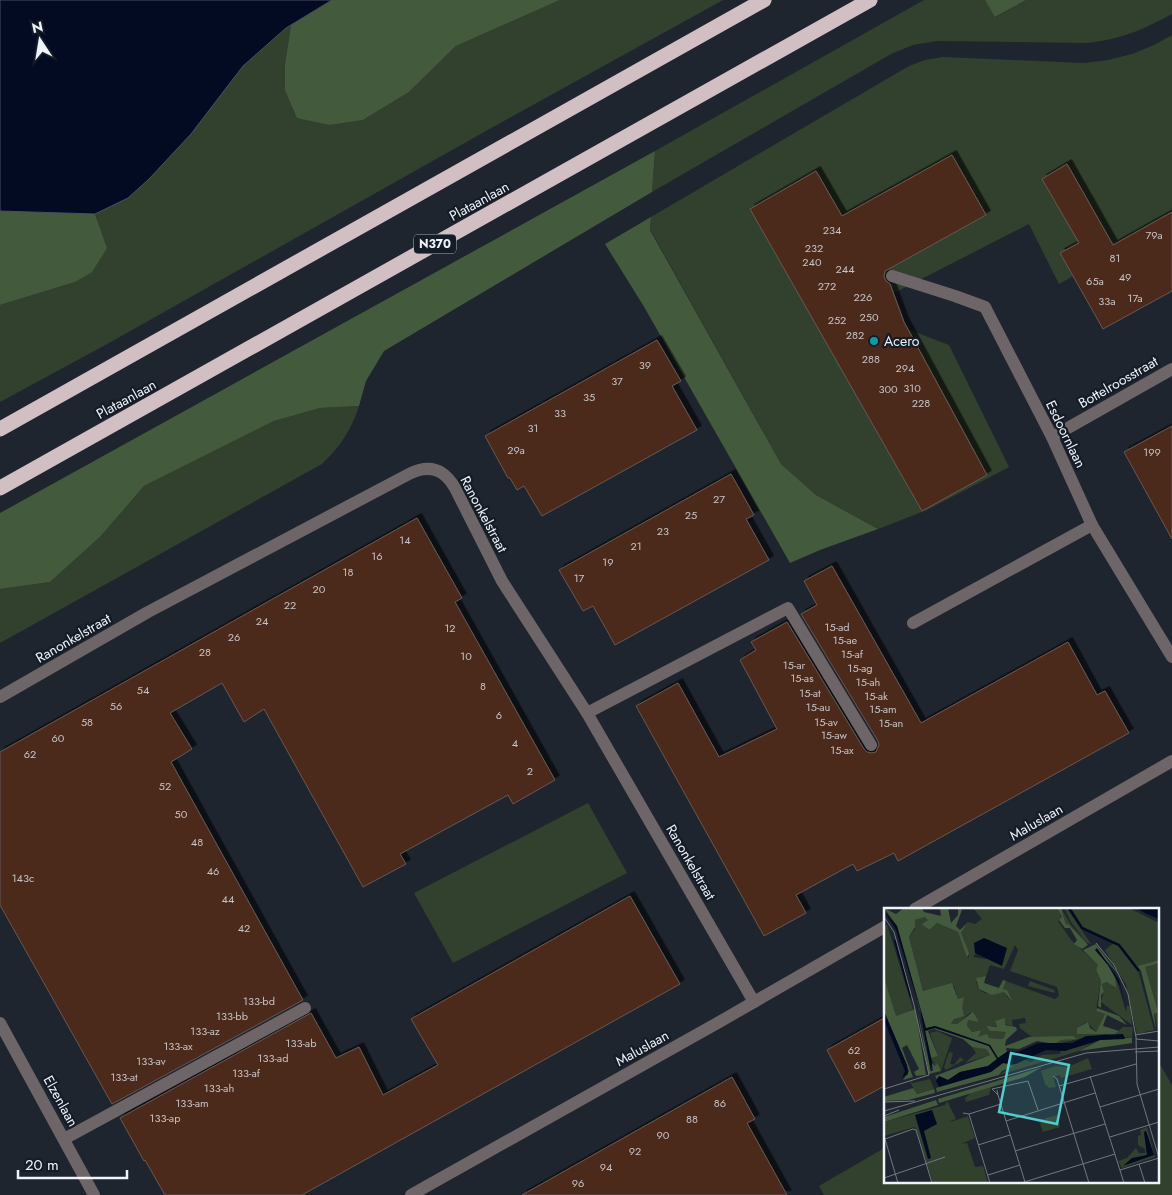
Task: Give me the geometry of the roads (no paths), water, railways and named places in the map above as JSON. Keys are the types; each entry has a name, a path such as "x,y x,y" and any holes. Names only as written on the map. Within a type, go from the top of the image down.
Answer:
{"highway":[{"path":"0,429 764,0"},
{"name":"Plataanlaan","path":"0,488 870,0"}],"street":[{"name":"Esdoornlaan","path":"892,276 985,307 1052,437 1092,524 1172,657"},
{"name":"Bottelroosstraat","path":"1052,437 1172,368"},
{"name":"Ranonkelstraat","path":"0,697 148,612 409,474 418,470 428,469 437,471 451,481 502,581 587,712 754,1002"},
{"path":"913,623 1092,524"},
{"path":"587,712 788,608 871,745"},
{"name":"Maluslaan","path":"917,908 1172,761"},
{"name":"Maluslaan","path":"411,1195 884,927"},
{"path":"64,1139 305,1008"},
{"name":"Elzenlaan","path":"0,1023 94,1195"}],"water":[{"path":"0,0 332,0 286,28 243,66 191,134 149,179 128,198 95,214 0,211"}],"place":[{"name":"Acero","path":"874,341"}]}
